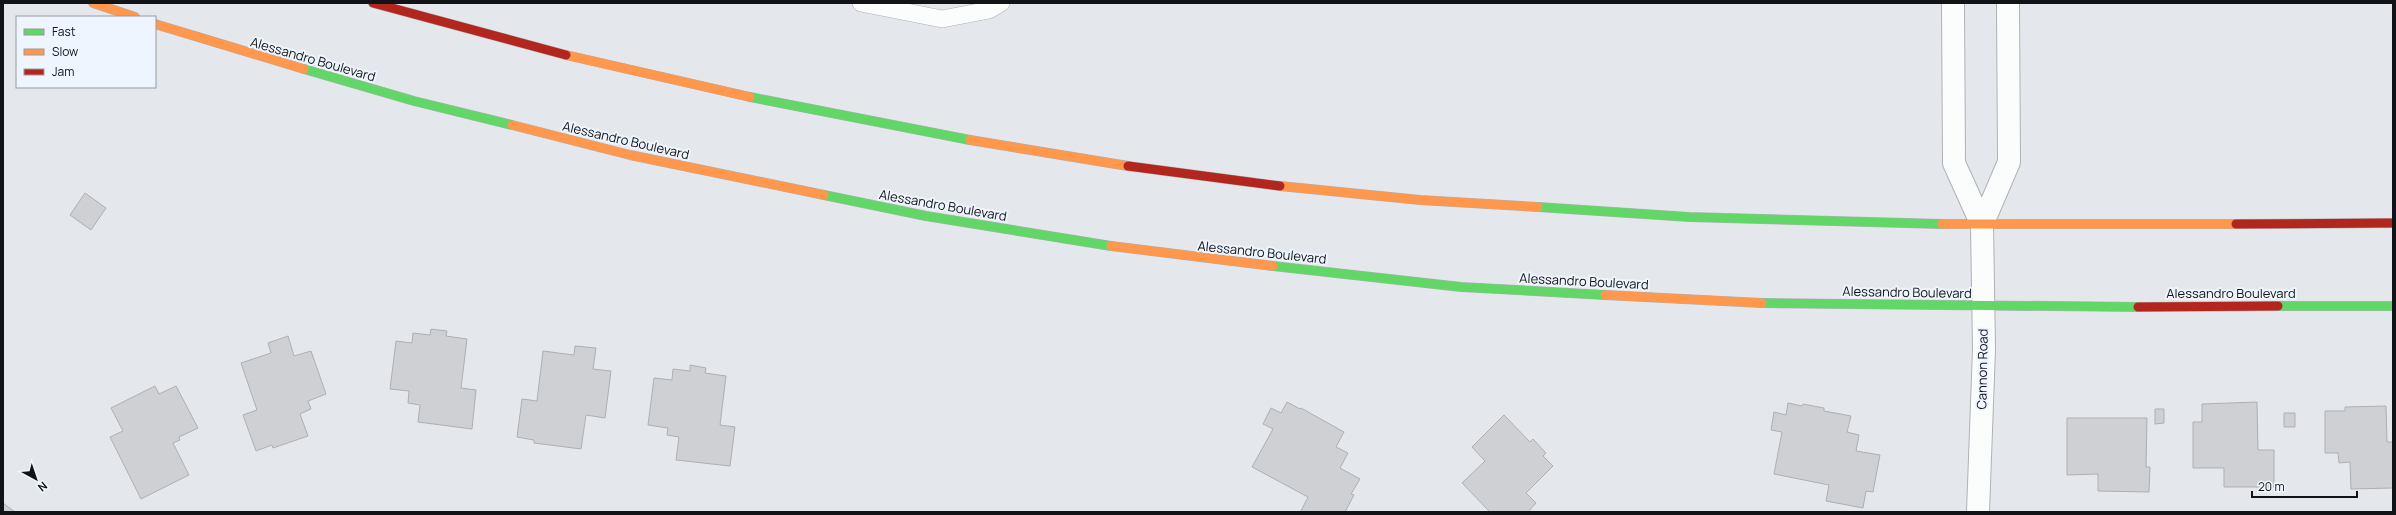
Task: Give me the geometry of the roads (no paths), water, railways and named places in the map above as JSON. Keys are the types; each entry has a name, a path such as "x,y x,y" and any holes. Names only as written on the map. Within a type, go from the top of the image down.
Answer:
{"main road":[{"path":"93,3 132,16"},
{"path":"373,3 586,60 752,98 954,138 1172,173 1420,200 1705,218 1982,225 2393,223"},
{"name":"Alessandro Boulevard","path":"156,24 216,44 414,101 630,155 926,216 1142,251 1468,288 1755,303 1983,306 2393,306"}],"street":[{"name":"Cannon Road","path":"1953,3 1954,163 1982,225 1983,306 1978,512"},
{"name":"Cannon Road","path":"1982,225 2009,162 2008,3"}],"lane":[{"path":"861,3 942,19 989,10 1001,3"}]}
